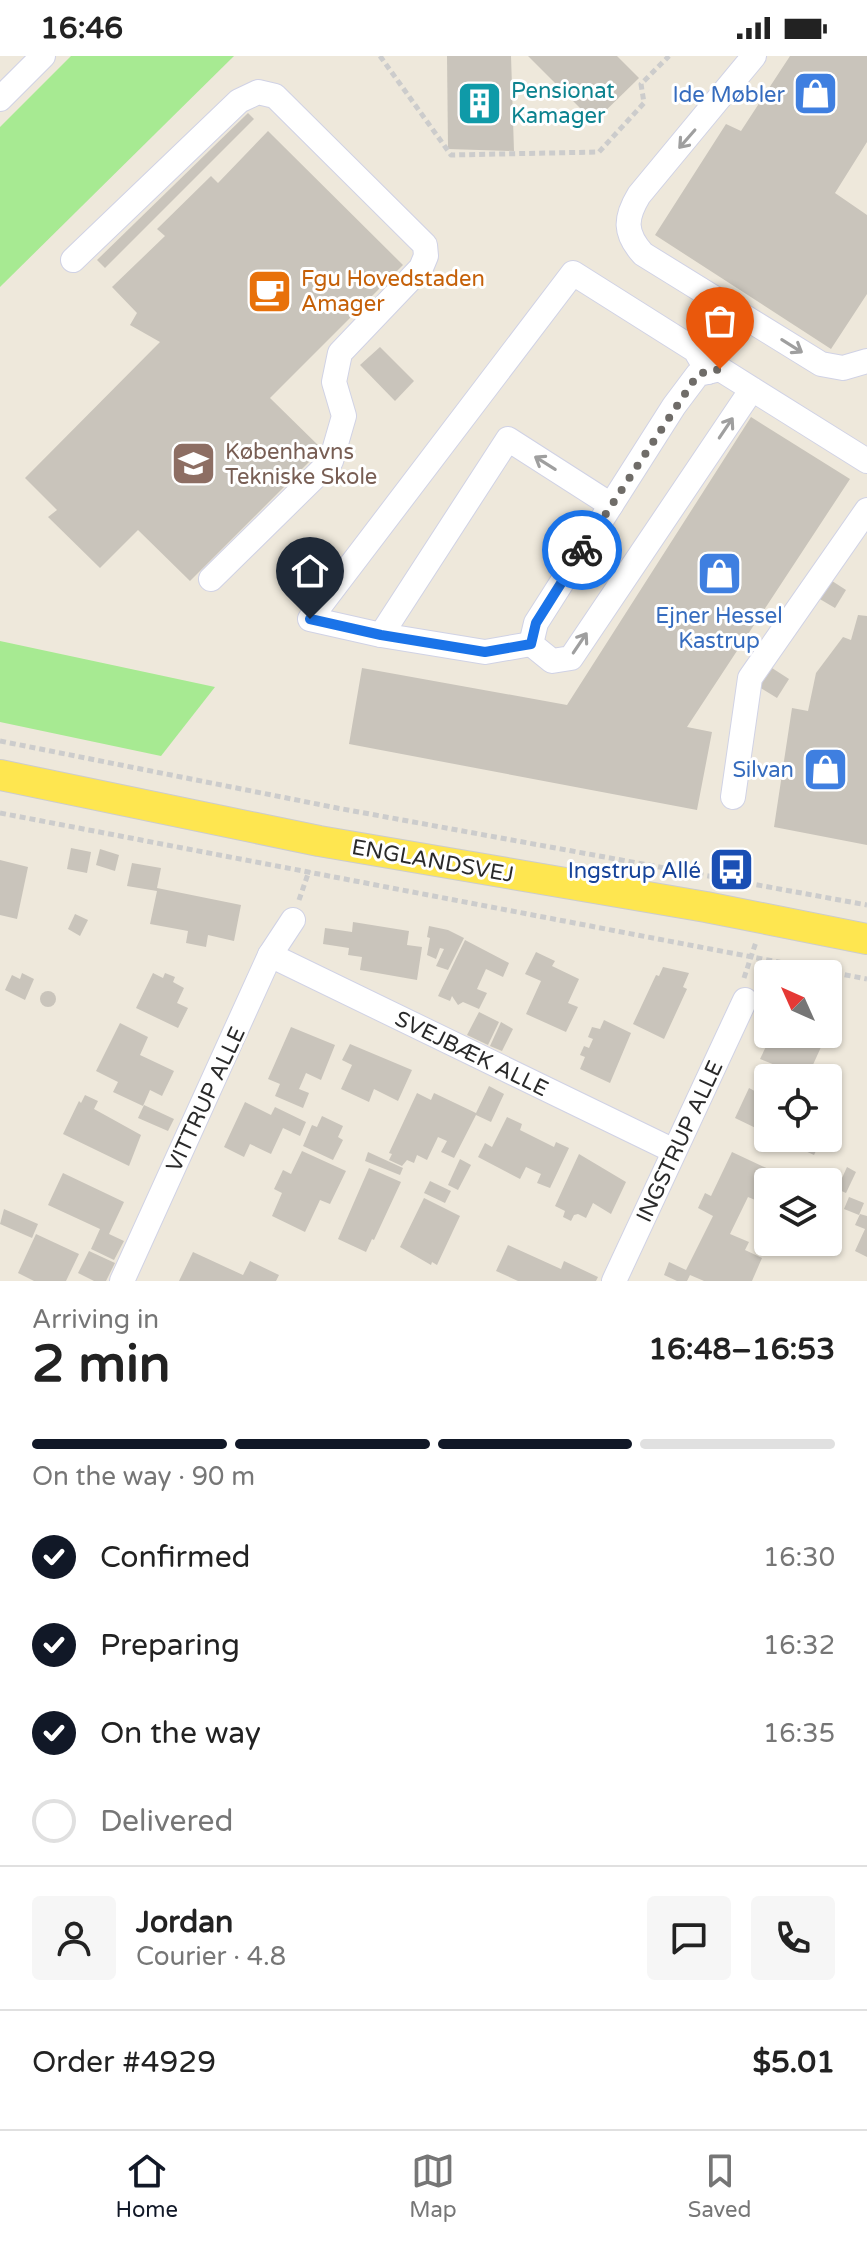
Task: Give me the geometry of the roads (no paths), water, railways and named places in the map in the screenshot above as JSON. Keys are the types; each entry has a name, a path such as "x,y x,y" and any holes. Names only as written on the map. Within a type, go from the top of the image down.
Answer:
{"main road":[{"name":"ENGLANDSVEJ","path":"0,775 319,841 690,904 867,939"}],"street":[{"path":"754,56 639,195 627,221 630,237 643,254 821,364 843,368 867,361"},
{"path":"0,99 40,57"},
{"path":"73,260 239,101 258,92 275,96 425,245 426,256 421,268 340,353 334,382 344,416 331,461 211,579"},
{"path":"708,372 695,350 573,273 310,619 381,635 485,652 531,644 552,661 571,658 752,389"},
{"path":"531,644 536,623 698,374 720,369 867,461"},
{"path":"381,635 508,439 611,505"},
{"path":"733,797 750,678 867,510"},
{"name":"VITTRUP ALLE","path":"122,1281 270,955 293,920"},
{"name":"SVEJBÆK ALLE","path":"270,955 674,1151"},
{"name":"INGSTRUP ALLE","path":"614,1281 745,1000"}],"place":[{"name":"Ide Møbler","path":"816,94"},
{"name":"Pensionat Kamager","path":"480,103"},
{"name":"Fgu Hovedstaden Amager","path":"270,291"},
{"name":"Københavns Tekniske Skole","path":"194,464"},
{"name":"Ejner Hessel Kastrup","path":"719,574"},
{"name":"Silvan","path":"825,769"},
{"name":"Ingstrup Allé","path":"732,870"}]}
